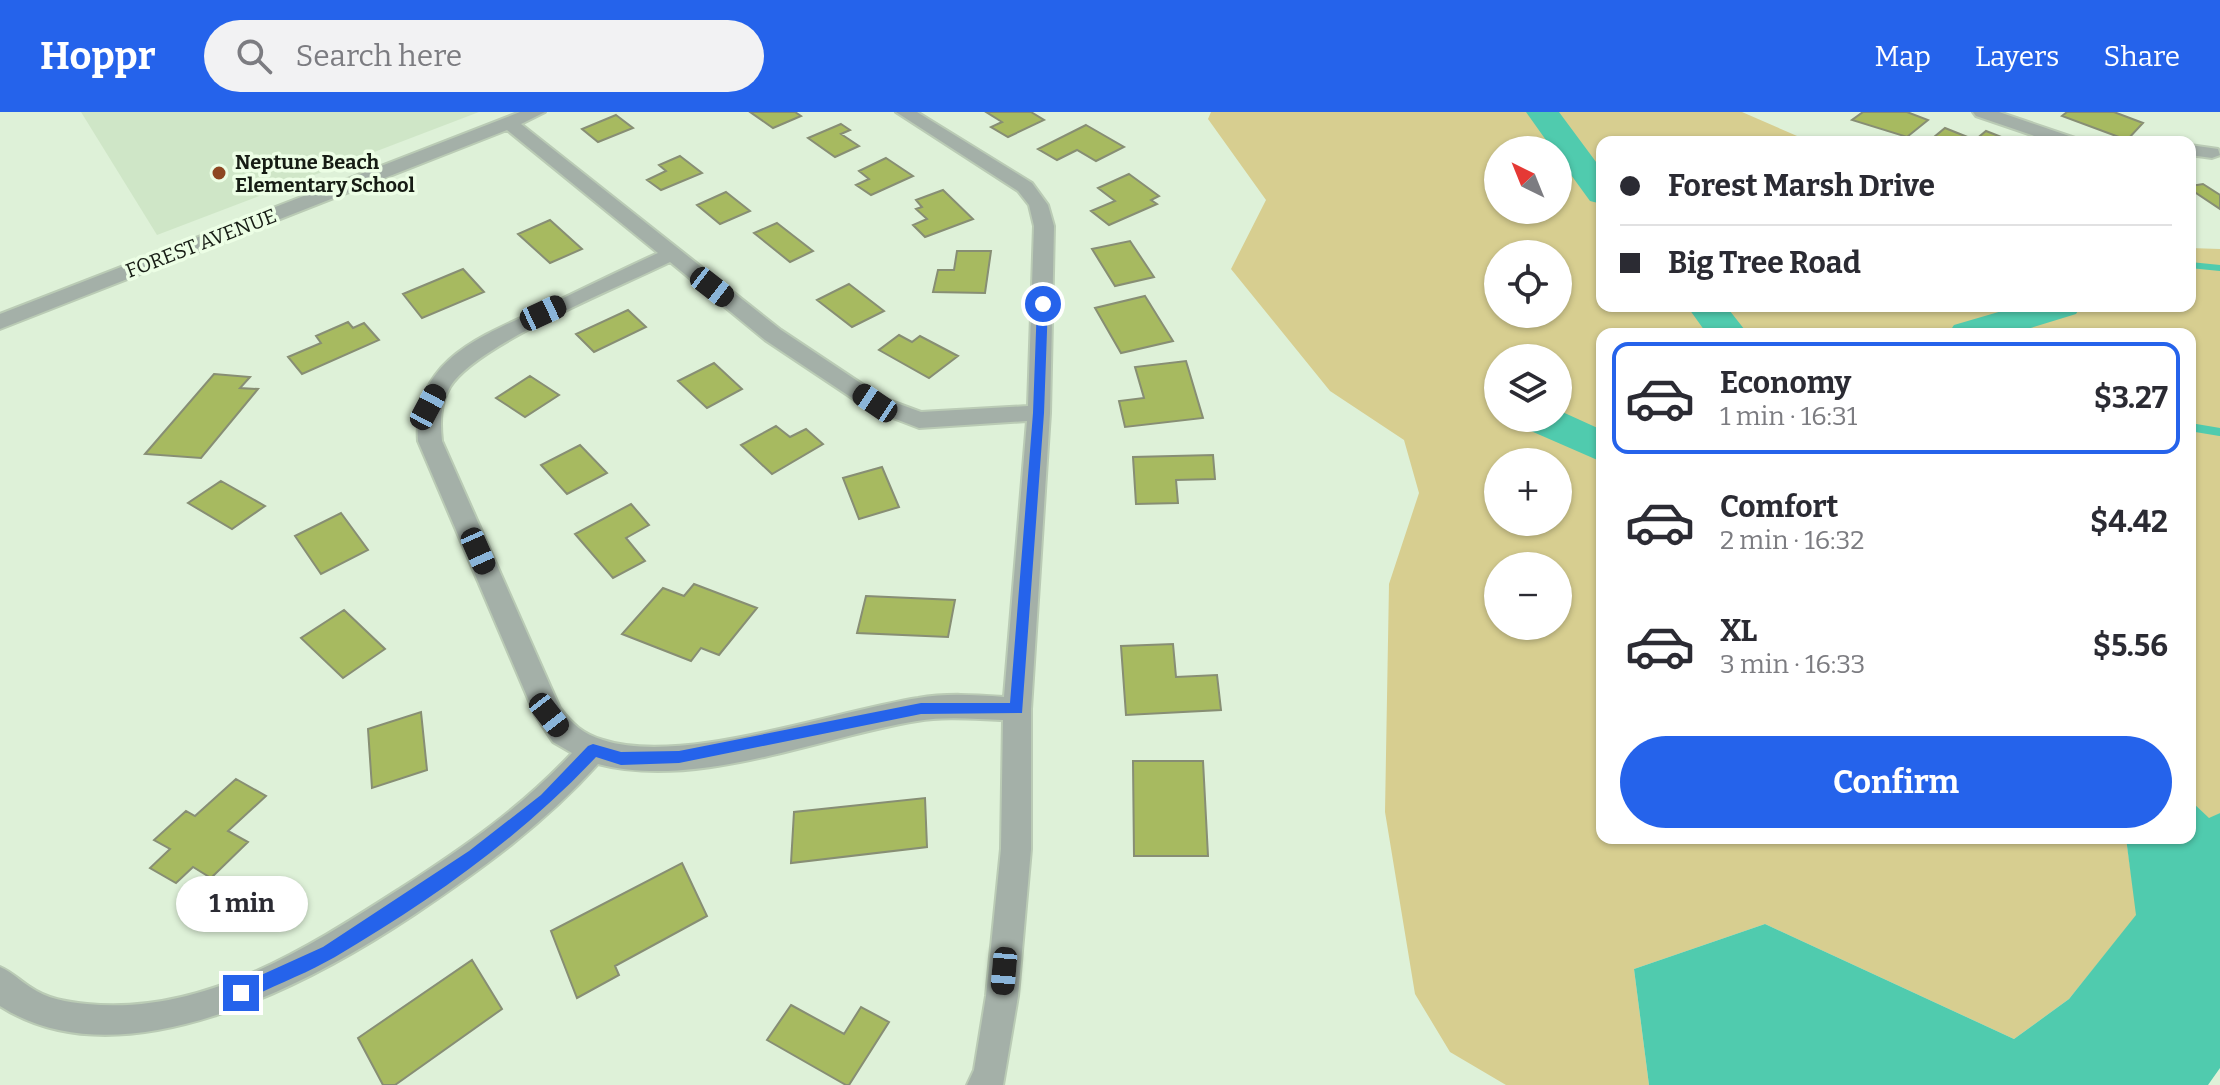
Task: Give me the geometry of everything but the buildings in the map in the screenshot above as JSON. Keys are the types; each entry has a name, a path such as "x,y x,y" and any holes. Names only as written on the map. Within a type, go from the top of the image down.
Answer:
{"street":[{"name":"FOREST AVENUE","path":"0,322 536,112"},
{"path":"1982,112 2052,136"},
{"path":"913,113 1025,187 1038,205 1044,226 1039,413 1017,709 1014,863 1002,996 990,1076 984,1085"},
{"path":"509,123 773,335 894,413 919,420 1039,413"},
{"path":"2196,151 2212,153"},
{"path":"671,254 480,346 459,361 441,382 428,407 430,441 549,715 567,738 621,758 679,757 921,708 1017,709"},
{"path":"0,983 33,1008 77,1021 126,1022 192,1011 266,984 328,952 475,856 546,799 593,750"}],"shaded area":[{"name":"Neptune Beach Elementary School","path":"81,112 479,112 157,235"},
{"path":"1211,112 1742,112 1797,136 1596,136 1596,312 2196,312 2196,248 2220,249 2220,813 2209,819 2196,806 2196,328 1727,328 1715,317 1715,328 1596,328 1596,844 2127,844 2137,915 2069,999 2014,1039 1765,924 1634,969 1649,1085 1506,1085 1450,1052 1415,994 1385,812 1389,584 1419,493 1404,440 1330,391 1231,269 1266,200 1208,119"}],"water":[{"path":"2196,806 2209,818 2220,813 2220,1068 2208,1085 1649,1085 1634,969 1765,924 2014,1039 2069,999 2136,915 2127,844 2196,844"}],"waterway":[{"path":"1542,112 1596,186"},
{"path":"2196,266 2220,268"},
{"path":"1711,312 1723,328"},
{"path":"1988,328 2042,312"},
{"path":"2196,428 2220,432"},
{"path":"1569,432 1596,444"}],"place":[{"name":"Neptune Beach Elementary School","path":"219,173"}],"route":[{"path":"241,993 266,984 328,952 475,856 546,799 593,750 621,758 679,757 921,708 1017,709 1039,413 1043,304"}]}
